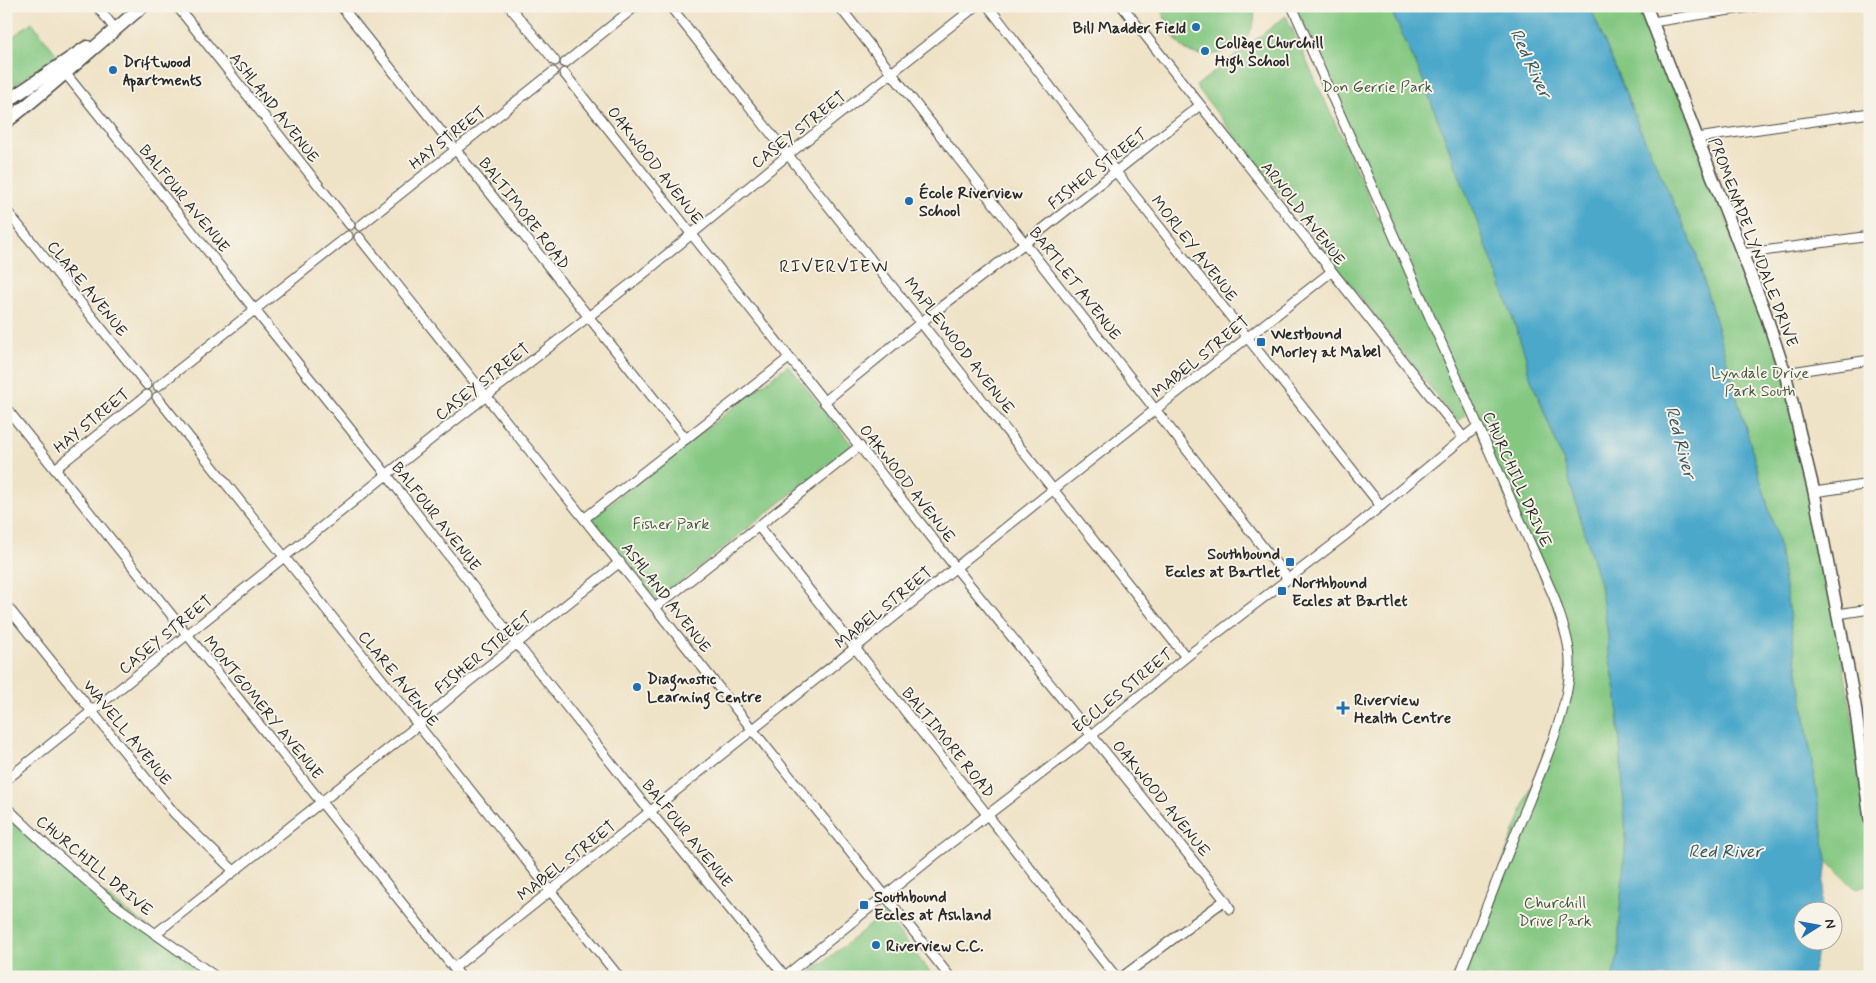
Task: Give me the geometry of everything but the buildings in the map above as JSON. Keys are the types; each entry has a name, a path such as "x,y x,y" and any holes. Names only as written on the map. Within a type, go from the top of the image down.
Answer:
{"main road":[{"path":"8,116 66,74 143,6"},
{"path":"6,102 60,63 114,30"}],"street":[{"path":"97,6 114,30"},
{"name":"ASHLAND AVENUE","path":"177,6 350,225"},
{"name":"BALTIMORE ROAD","path":"341,6 686,439"},
{"path":"509,6 554,62"},
{"path":"565,62 636,6"},
{"name":"MAPLEWOOD AVENUE","path":"670,6 922,322 1186,658"},
{"name":"BARTLET AVENUE","path":"839,6 1288,579"},
{"name":"CASEY STREET","path":"6,780 976,6"},
{"name":"MORLEY AVENUE","path":"988,6 1116,172 1381,506"},
{"name":"ARNOLD AVENUE","path":"1122,6 1331,272 1464,436"},
{"name":"CHURCHILL DRIVE","path":"1292,6 1554,597 1566,634 1570,666 1566,696 1559,719 1538,778 1459,977"},
{"name":"PROMENADE LYNDALE DRIVE","path":"1646,6 1765,312 1785,373 1814,492 1838,614 1855,705 1870,819"},
{"path":"1652,22 1756,6"},
{"path":"554,62 558,60 565,62"},
{"path":"554,62 552,66 553,72 560,75 564,73 567,66 565,62"},
{"name":"HAY STREET","path":"360,226 553,72"},
{"name":"OAKWOOD AVENUE","path":"564,73 956,568 1225,900 1230,909"},
{"name":"BALFOUR AVENUE","path":"66,74 388,476 517,644 650,812 785,976"},
{"name":"FISHER STREET","path":"824,402 922,322 1199,106"},
{"path":"1698,138 1870,113"},
{"name":"CLARE AVENUE","path":"6,210 147,385"},
{"path":"350,225 360,226 362,230 359,237 348,236 347,230 350,225"},
{"path":"158,386 348,236"},
{"path":"1742,254 1870,236"},
{"name":"ASHLAND AVENUE","path":"359,237 950,977"},
{"name":"MABEL STREET","path":"454,968 1054,489 1331,272"},
{"path":"585,518 789,358"},
{"path":"1785,373 1870,360"},
{"path":"155,384 158,386 160,392 157,397 147,396 145,390 147,385 155,384"},
{"name":"HAY STREET","path":"55,469 147,396"},
{"name":"CLARE AVENUE","path":"157,397 618,977"},
{"name":"MONTGOMERY AVENUE","path":"6,408 461,977"},
{"name":"ECCLES STREET","path":"785,976 988,814 1092,735 1186,658 1381,506 1478,426"},
{"path":"656,607 860,446"},
{"path":"1814,492 1870,484"},
{"name":"BALTIMORE ROAD","path":"758,527 1116,977"},
{"name":"FISHER STREET","path":"155,934 620,562"},
{"name":"WAVELL AVENUE","path":"6,605 174,813 234,871"},
{"path":"1838,614 1870,610"},
{"name":"CHURCHILL DRIVE","path":"6,807 115,905 216,977"},
{"path":"1122,977 1225,900"}],"green space":[{"path":"1160,6 1254,6 1254,19 1250,32 1231,49 1213,55 1196,54 1182,47 1174,37"},
{"name":"Churchill Drive Park","path":"1292,6 1389,6 1421,75 1503,290 1526,357 1528,371 1564,463 1600,584 1608,636 1608,651 1617,696 1626,838 1619,922 1619,954 1612,977 1459,977 1566,695 1566,635"},
{"name":"Lyndale Drive Park South","path":"1590,6 1646,6 1785,373 1814,492 1870,822 1870,885 1856,889 1827,861 1778,541 1695,250 1640,129"},
{"path":"1286,16 1462,400 1465,415 1457,422 1196,86"},
{"path":"32,22 57,55 11,88 6,86 6,42"},
{"name":"Fisher Park","path":"788,365 852,445 657,601 590,519"},
{"path":"6,807 81,877 216,977 6,977"},
{"name":"Riverview C.C.","path":"884,914 934,977 805,977"}],"water":[{"name":"Red River","path":"1389,6 1590,6 1640,129 1695,250 1778,541 1827,861 1822,900 1794,900 1794,950 1817,950 1813,977 1612,977 1619,954 1619,922 1626,839 1617,696 1608,651 1608,636 1600,584 1564,463 1528,371 1526,357 1503,290 1421,75"}],"place":[{"name":"Bill Madder Field","path":"1196,27"},
{"name":"Collège Churchill High School","path":"1205,51"},
{"name":"Driftwood Apartments","path":"113,70"},
{"name":"École Riverview School","path":"909,201"},
{"name":"Westbound Morley at Mabel","path":"1261,342"},
{"name":"Southbound Eccles at Bartlet","path":"1290,562"},
{"name":"Northbound Eccles at Bartlet","path":"1282,591"},
{"name":"Diagnostic Learning Centre","path":"637,687"},
{"name":"Riverview Health Centre","path":"1343,708"},
{"name":"Southbound Eccles at Ashland","path":"864,905"},
{"name":"Riverview C.C.","path":"876,945"}],"district":[{"name":"RIVERVIEW","path":"834,266"}],"park label":[{"name":"Don Gerrie Park","path":"1377,86"}]}
